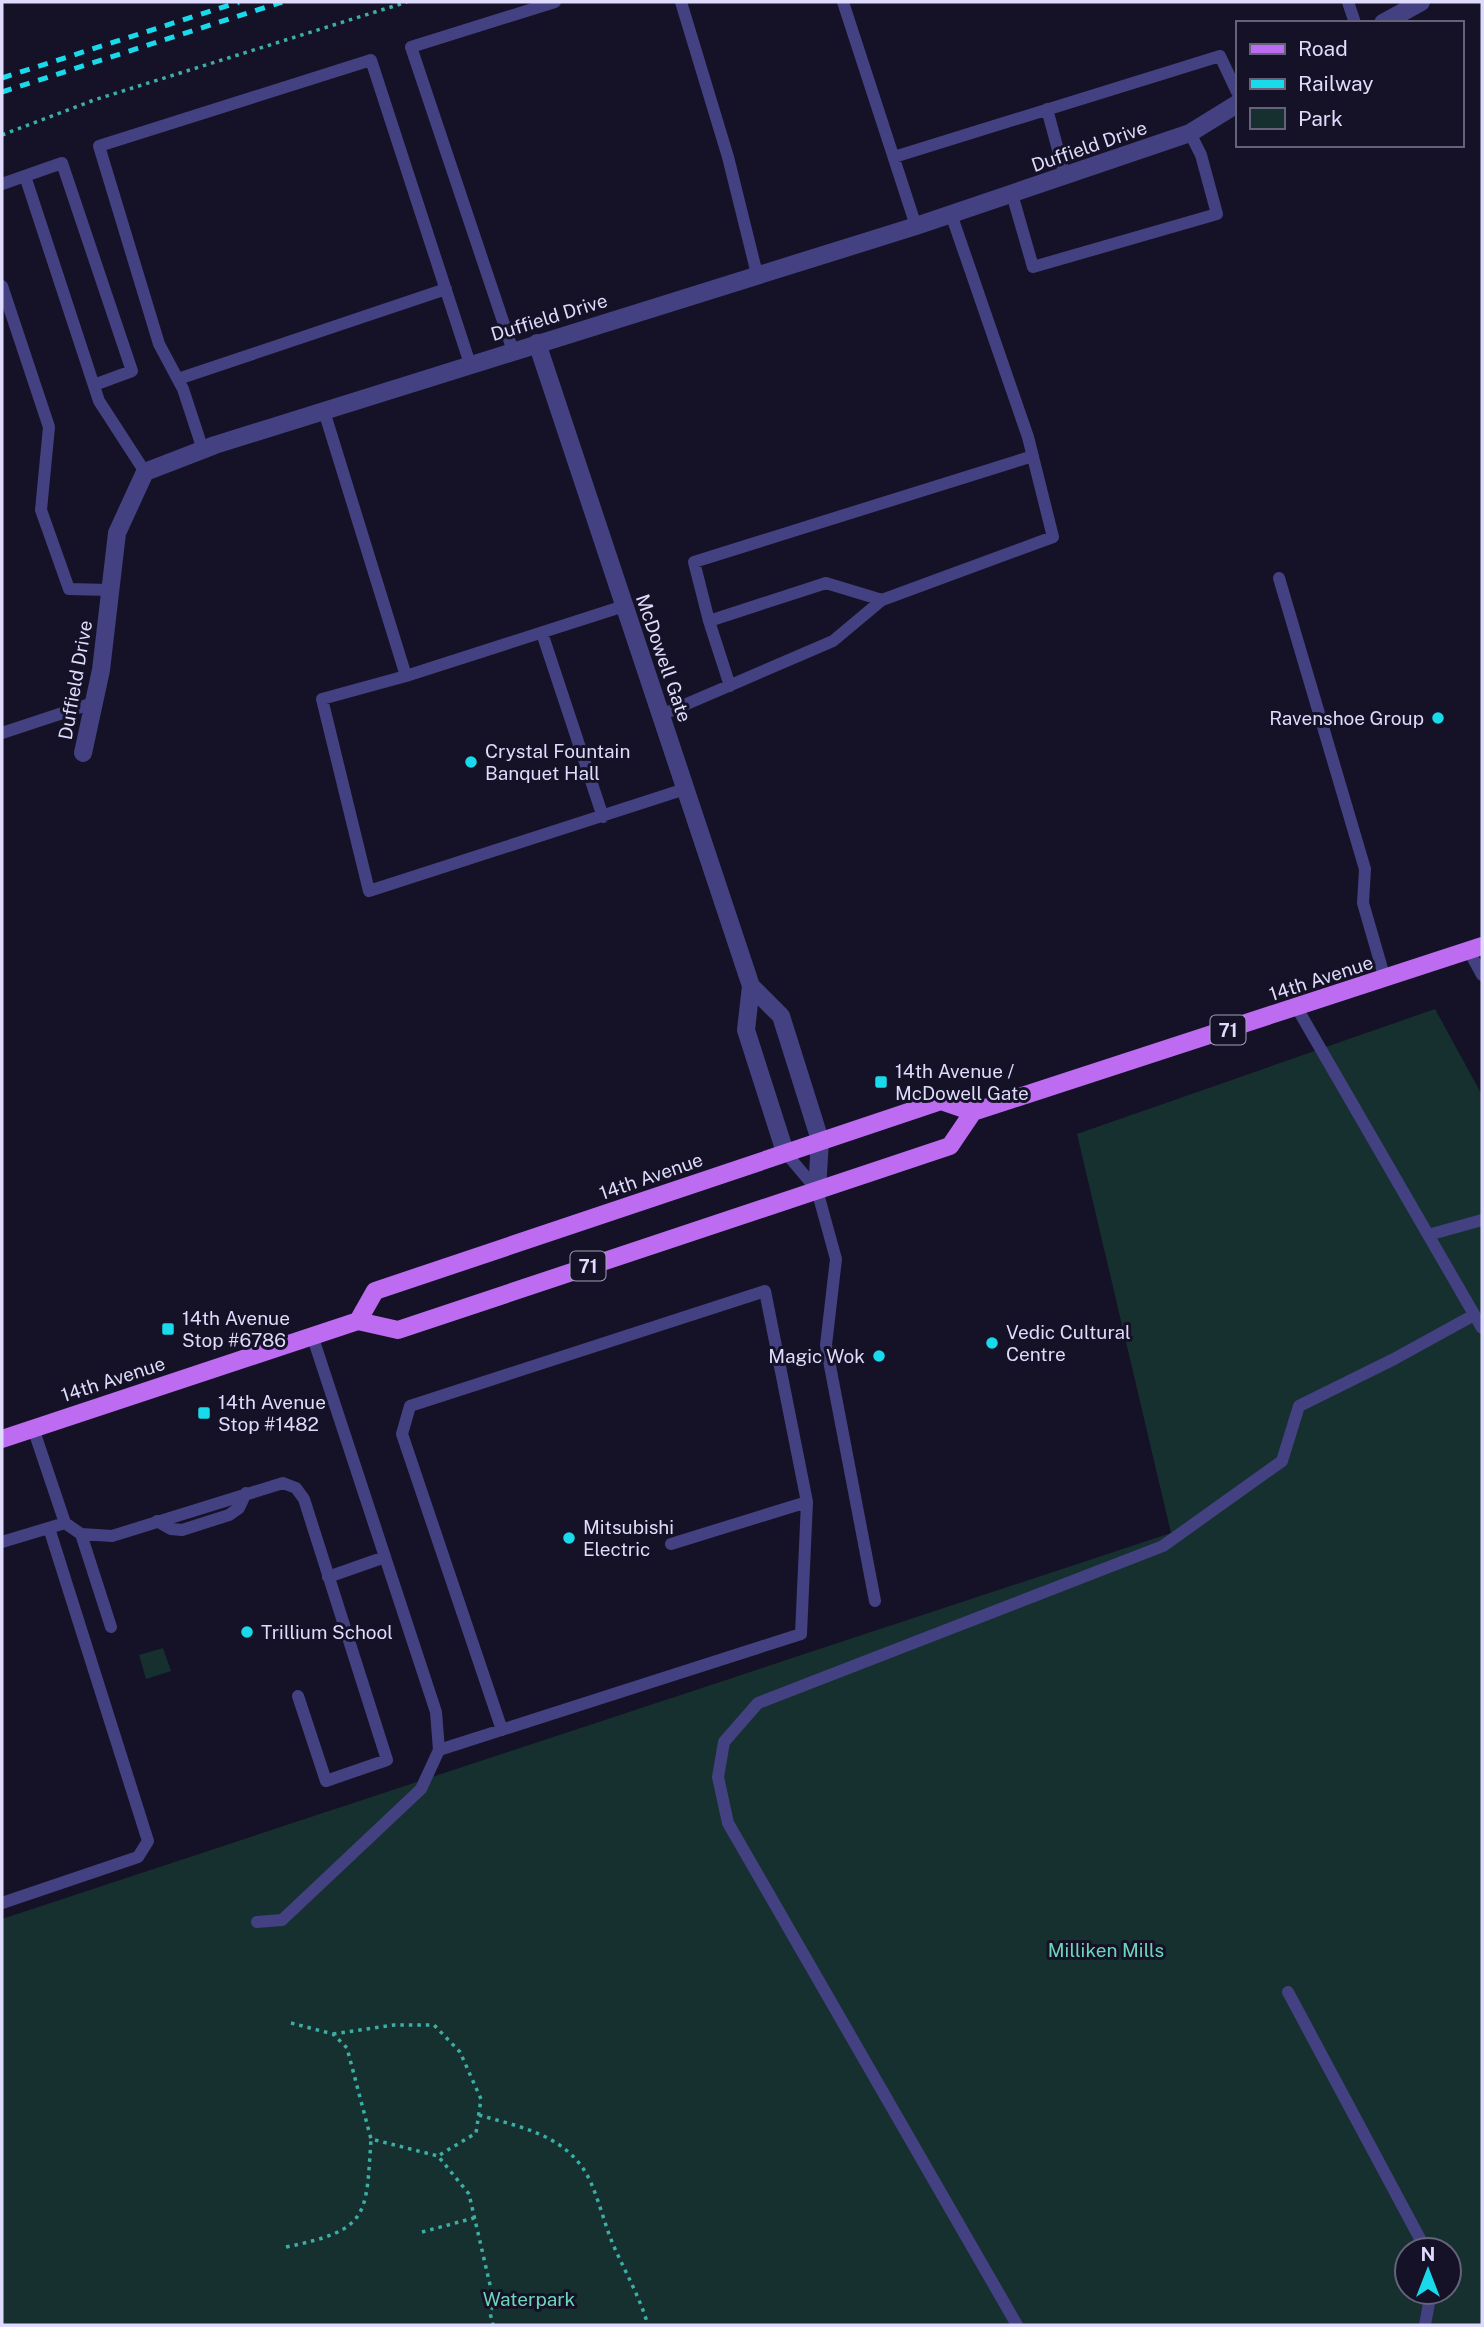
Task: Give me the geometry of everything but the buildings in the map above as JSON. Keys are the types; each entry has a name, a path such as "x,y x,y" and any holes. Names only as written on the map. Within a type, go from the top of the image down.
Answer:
{"main road":[{"name":"14th Avenue","path":"358,1321 375,1291 820,1140 941,1101 973,1112 1476,949"},
{"name":"14th Avenue","path":"2,1439 358,1321 398,1330 950,1146 973,1112"}],"street":[{"path":"1387,21 1421,2"},
{"name":"Duffield Drive","path":"83,753 96,702 117,533 145,472 203,450 470,364 916,226 1066,176 1190,133 1236,105"},
{"name":"McDowell Gate","path":"537,343 751,986 746,1030 785,1152"},
{"name":"McDowell Gate","path":"751,986 780,1016 820,1140 817,1190"}],"lane":[{"path":"513,351 411,47 555,2"},
{"path":"681,2 728,157 757,275"},
{"path":"843,2 916,226"},
{"path":"1348,2 1354,21"},
{"path":"894,157 1220,56 1236,90"},
{"path":"203,450 178,379 159,344 99,146 371,60 470,364"},
{"path":"1047,109 1066,176"},
{"path":"1012,194 1033,267 1217,214 1201,155 1190,133"},
{"path":"2,184 62,163 132,371 94,385"},
{"path":"25,176 94,385 109,420 145,472"},
{"path":"661,715 833,641 882,600 1053,537 1033,456 951,214"},
{"path":"2,286 49,426 41,510 69,589 110,590"},
{"path":"178,379 446,289"},
{"path":"324,411 406,676"},
{"path":"730,686 694,562 1033,456"},
{"path":"1279,578 1365,869 1363,903 1385,979"},
{"path":"709,621 826,583 882,600"},
{"path":"624,606 406,676 322,699 369,891 685,789"},
{"path":"542,633 603,817"},
{"path":"2,733 96,702"},
{"path":"1476,949 1482,975"},
{"path":"1297,1009 1482,1328"},
{"path":"785,1152 817,1190 836,1259 826,1345 875,1601"},
{"path":"1428,1236 1482,1220"},
{"path":"439,1750 502,1730 801,1634 807,1502 765,1291 410,1406 402,1434 502,1730"},
{"path":"1017,2325 728,1824 718,1777 724,1742 758,1703 1163,1546 1282,1461 1300,1406 1474,1315"},
{"path":"257,1922 282,1920 421,1789 439,1750 436,1712 312,1335"},
{"path":"33,1428 65,1522 81,1534 111,1536 283,1483 296,1488 304,1499 387,1759 326,1781 298,1696"},
{"path":"671,1544 807,1502"},
{"path":"2,1542 65,1522"},
{"path":"2,1903 138,1857 148,1840 49,1528"},
{"path":"81,1534 111,1627"},
{"path":"328,1577 385,1557"},
{"path":"1288,1992 1419,2236"},
{"path":"1425,2325 1431,2306"}],"path":[{"path":"2,135 94,100 407,2"},
{"path":"291,2023 333,2034 394,2025 434,2025 460,2052 481,2099 476,2133 438,2156"},
{"path":"286,2247 322,2239 358,2220 367,2198 371,2139 347,2048 333,2034"},
{"path":"479,2116 541,2133 564,2148 583,2168 614,2246 639,2295 648,2325"},
{"path":"371,2139 438,2156 469,2194 494,2302 490,2313 493,2325"},
{"path":"422,2232 474,2218"}],"green space":[{"name":"Milliken Mills","path":"1435,1009 1482,1095 1482,2325 2,2325 2,1919 1171,1533 1077,1134"},
{"path":"163,1648 171,1671 146,1679 139,1655"}],"railway":[{"path":"2,78 239,2"},
{"path":"2,92 282,2"}],"place":[{"name":"Ravenshoe Group","path":"1438,718"},
{"name":"Crystal Fountain Banquet Hall","path":"471,762"},
{"name":"14th Avenue / McDowell Gate","path":"881,1082"},
{"name":"14th Avenue Stop #6786","path":"168,1329"},
{"name":"Vedic Cultural Centre","path":"992,1343"},
{"name":"Magic Wok","path":"879,1356"},
{"name":"14th Avenue Stop #1482","path":"204,1413"},
{"name":"Mitsubishi Electric","path":"569,1538"},
{"name":"Trillium School","path":"247,1632"}],"park label":[{"name":"Waterpark","path":"529,2299"}]}
